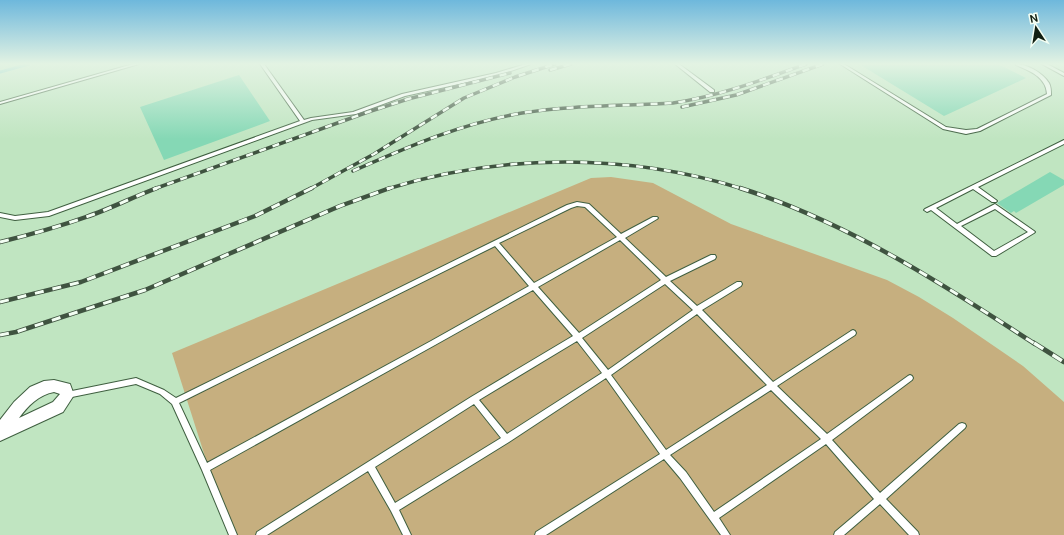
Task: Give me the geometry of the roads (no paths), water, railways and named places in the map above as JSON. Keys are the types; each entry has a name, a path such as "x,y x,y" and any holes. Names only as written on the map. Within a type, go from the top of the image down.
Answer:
{"street":[{"path":"57,385 65,388 67,395 58,406 0,433 31,394 48,386 57,385"}],"lane":[{"path":"0,103 49,89"},
{"path":"280,89 303,122"},
{"path":"0,215 15,218 49,214 310,119 354,113 404,95 431,89"},
{"path":"882,89 945,128 966,132 978,130 1049,95 1050,89"},
{"path":"957,226 995,206 1032,232 994,254 957,226 929,209 1064,142"},
{"path":"974,187 994,201"},
{"path":"175,402 569,206 577,204 587,205 697,310 827,439 880,500 915,535"},
{"path":"206,468 655,218"},
{"path":"495,242 578,337 726,535"},
{"path":"260,535 474,399 578,337 666,280 713,257"},
{"path":"394,508 506,439 607,374 697,310 739,284"},
{"path":"539,535 853,333"},
{"path":"713,517 827,439 910,378"},
{"path":"67,395 136,381 162,392 175,402 206,468 233,535"},
{"path":"474,399 506,439"},
{"path":"838,535 880,500 962,426"},
{"path":"370,466 394,508 407,535"}],"railway":[{"path":"154,189 368,112 408,99 447,89"},
{"path":"310,189 374,154 464,98 486,89"},
{"path":"353,171 394,153 457,129 500,117 560,108 673,103 734,89"},
{"path":"682,107 736,95 753,89"},
{"path":"388,189 430,177 475,169 520,164 565,162 610,164 655,169 700,177 742,189"},
{"path":"0,242 75,221 157,188"},
{"path":"0,302 81,282 255,216 310,189"},
{"path":"0,335 16,332 145,290 340,206 388,189"},
{"path":"742,189 780,202 856,236 929,277 1035,344"},
{"path":"1034,343 1064,362"}]}
